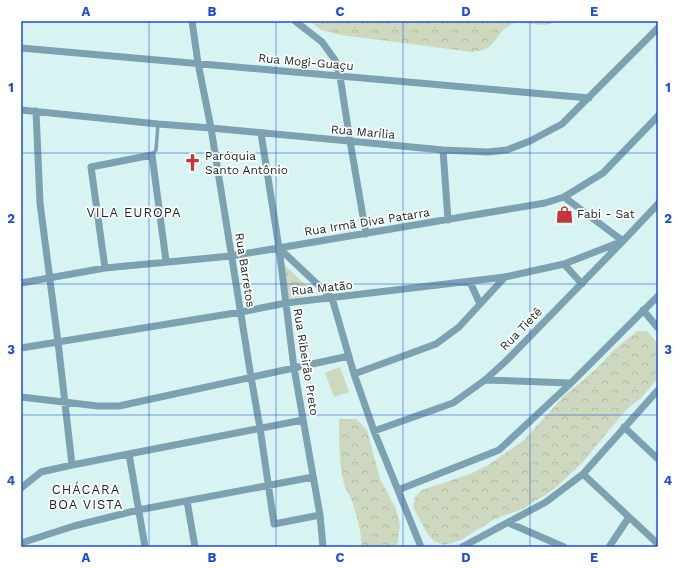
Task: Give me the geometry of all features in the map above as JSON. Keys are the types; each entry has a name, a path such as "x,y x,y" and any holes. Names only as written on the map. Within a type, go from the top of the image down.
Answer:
{"street":[{"name":"Rua Barretos","path":"192,21 241,312 250,377 260,428 274,524 320,515"},
{"path":"295,21 322,42 335,60 340,76 366,234"},
{"name":"Rua Marília","path":"21,110 443,150 488,152 507,150 562,124 656,31"},
{"name":"Rua Mogi-Guaçu","path":"21,48 589,98"},
{"path":"36,111 40,203 72,465"},
{"name":"Rua Irmã Diva Patarra","path":"21,283 105,268 231,256 545,203 564,197 603,173 658,116"},
{"name":"Rua Ribeirão Preto","path":"261,133 279,248 294,368 320,515 322,547"},
{"path":"443,150 448,220"},
{"path":"105,268 91,167 152,155 166,261"},
{"path":"564,197 623,242"},
{"name":"Rua Tietê","path":"374,431 453,403 486,380 582,284 658,204"},
{"name":"Rua Matão","path":"21,348 241,312 286,303 505,277 564,264 623,242"},
{"path":"279,248 332,298 354,374 374,431 421,547"},
{"path":"564,264 582,284"},
{"path":"354,374 436,344 458,327 505,277"},
{"path":"470,282 480,304"},
{"path":"398,490 499,450 571,383 658,296"},
{"path":"643,310 658,328"},
{"path":"21,397 98,406 119,406 349,356"},
{"path":"486,380 571,383"},
{"path":"462,547 546,502 583,474 624,426 658,390"},
{"path":"21,488 41,472 303,420"},
{"path":"624,426 658,459"},
{"path":"129,454 145,547"},
{"path":"583,474 658,544"},
{"path":"21,543 74,526 138,510 313,477"},
{"path":"187,501 195,547"},
{"path":"609,547 629,517"},
{"path":"509,523 564,547"}],"lane":[{"path":"152,155 156,150 158,124"}],"green space":[{"path":"310,21 556,21 546,25 523,23 512,24 500,34 488,48 472,52 341,35 321,30"},
{"path":"284,265 316,294 289,299"},
{"path":"637,331 647,331 658,344 658,378 642,397 626,410 582,463 554,489 520,510 495,519 461,540 443,545 434,541 427,533 413,507 415,497 422,490 470,474 488,465 524,440 564,396"},
{"path":"340,367 349,392 334,397 325,373"},
{"path":"339,419 356,419 367,430 380,479 396,509 400,525 397,547 362,547 356,512 342,476"}],"place":[{"name":"Paróquia Santo Antônio","path":"192,163"},
{"name":"Fabi - Sat","path":"564,214"}],"district":[{"name":"VILA EUROPA","path":"134,212"},
{"name":"CHÁCARA BOA VISTA","path":"86,496"}]}
